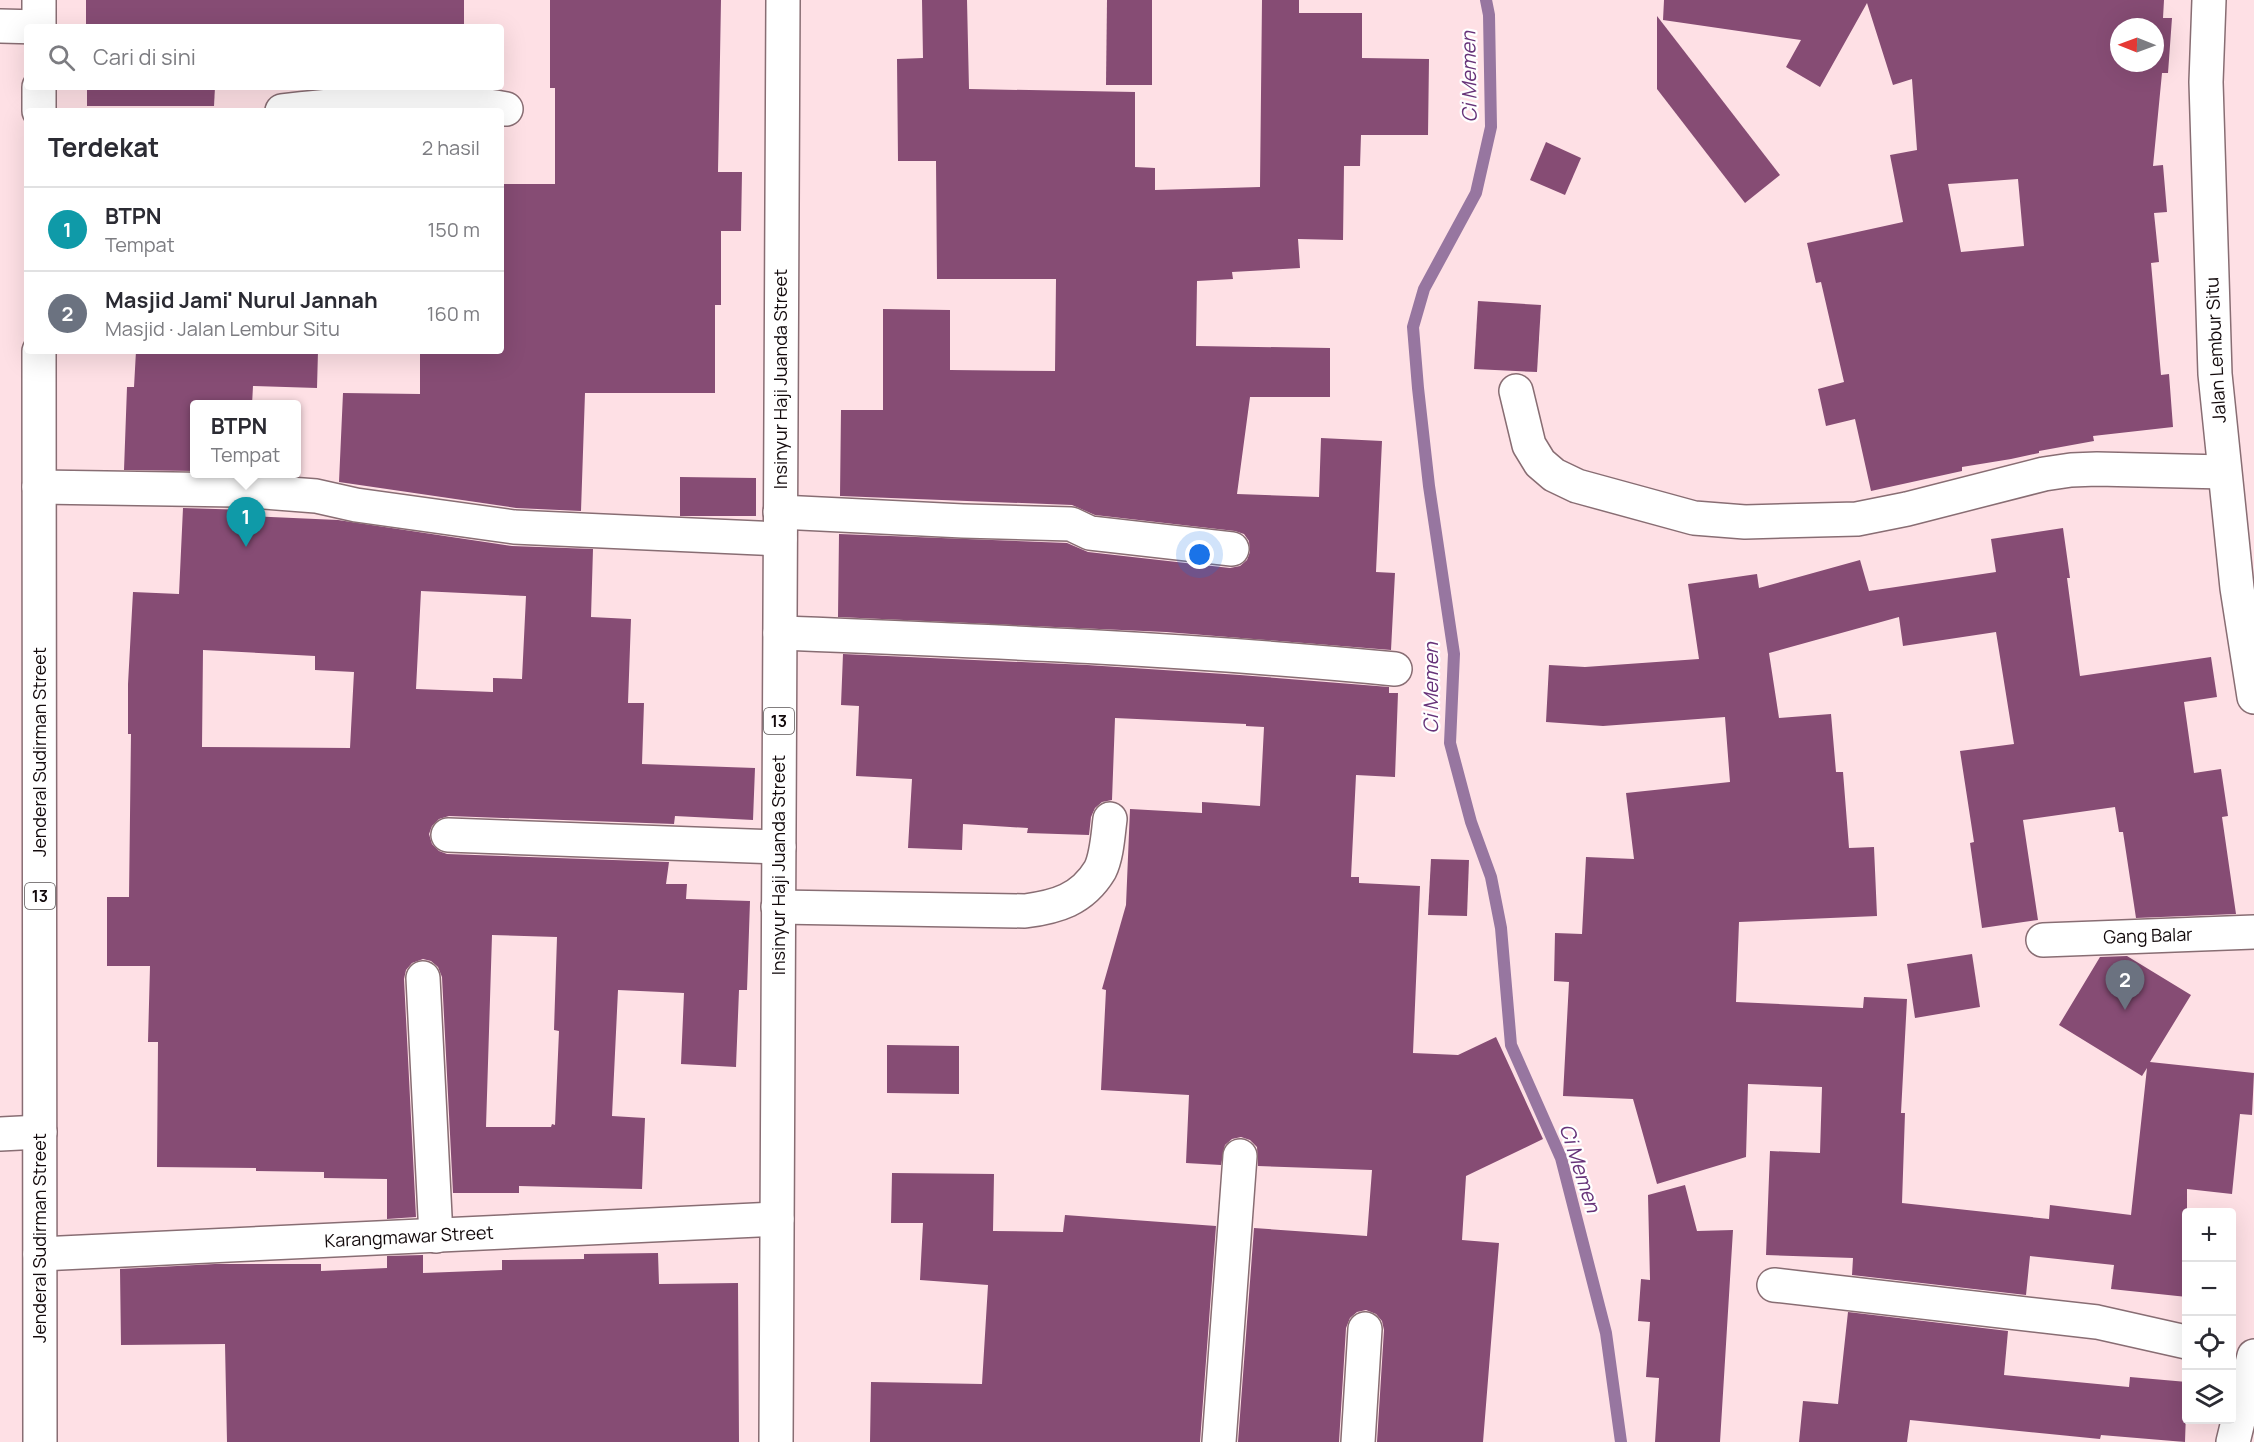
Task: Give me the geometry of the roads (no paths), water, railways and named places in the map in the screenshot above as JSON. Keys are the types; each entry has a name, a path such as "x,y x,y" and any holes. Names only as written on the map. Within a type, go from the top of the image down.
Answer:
{"main road":[{"path":"39,0 39,24"},
{"name":"Insinyur Haji Juanda Street","path":"776,1442 783,0"},
{"name":"Jalan Lembur Situ","path":"2209,0 2205,82 2215,374 2238,588 2254,697"},
{"path":"0,26 24,27"},
{"path":"39,90 39,108"},
{"path":"305,108 435,102 482,104 501,108"},
{"name":"Jenderal Sudirman Street","path":"39,354 40,1442"},
{"path":"1516,391 1529,445 1540,463 1554,475 1576,486 1694,518 1745,522 1857,519 1907,509 2044,474 2071,470 2224,472"},
{"path":"39,487 237,490 316,496 356,505 514,527 780,526 963,521 1071,524 1090,532 1232,549"},
{"path":"780,633 1277,657 1395,669"},
{"path":"778,907 1024,911 1055,907 1083,891 1101,868 1110,819"},
{"path":"448,835 779,847"},
{"name":"Gang Balar","path":"2043,940 2254,932"},
{"path":"423,978 436,1236"},
{"path":"0,1134 40,1132"},
{"path":"1219,1442 1240,1156"},
{"name":"Karangmawar Street","path":"40,1254 777,1219"},
{"path":"1774,1285 2097,1322 2182,1341"},
{"path":"1358,1442 1365,1329"},
{"path":"2233,1442 2254,1356 2236,1353"}],"waterway":[{"name":"Ci Memen","path":"1486,0 1489,15 1491,127 1476,193 1424,289 1413,327 1429,486 1454,654 1450,743 1471,822 1491,877 1501,928 1511,1045 1561,1158 1606,1333 1621,1442"}],"place":[{"name":"BTPN","path":"246,547"},
{"name":"Masjid Jami' Nurul Jannah","path":"2125,1010"}]}
